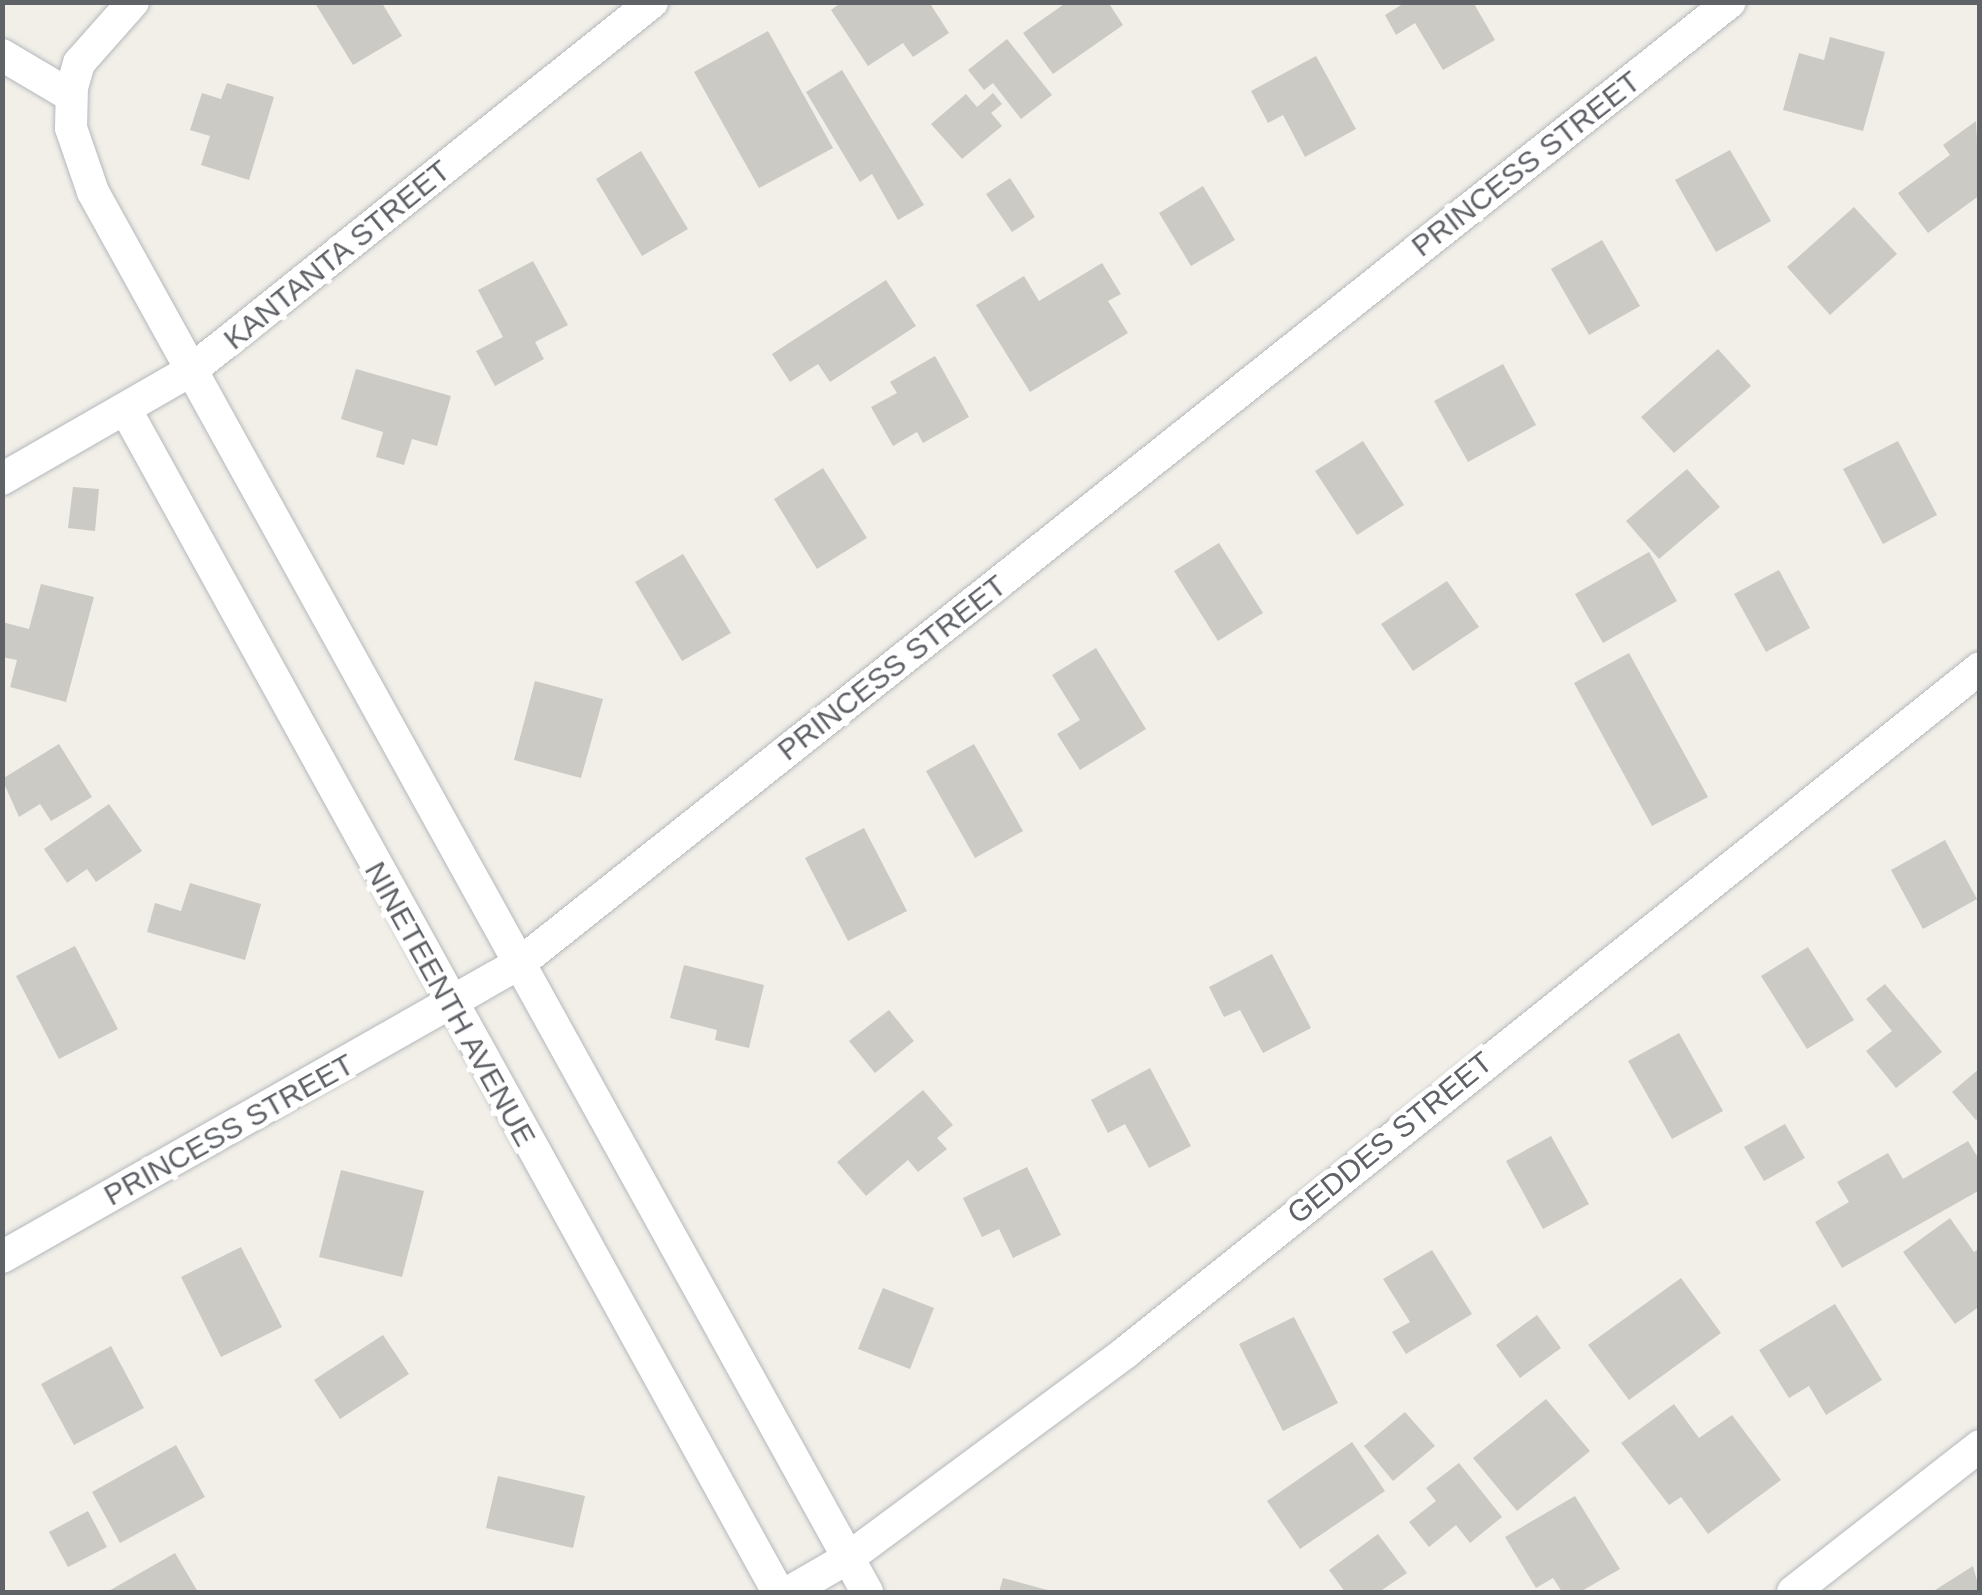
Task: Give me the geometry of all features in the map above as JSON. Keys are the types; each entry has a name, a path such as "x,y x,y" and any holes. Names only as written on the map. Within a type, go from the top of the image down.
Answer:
{"street":[{"path":"134,2 79,63 71,96 71,128 93,192 867,1592"},
{"name":"KANTANTA STREET","path":"2,479 127,412 194,369 652,2"},
{"name":"PRINCESS STREET","path":"2,1257 451,1006 520,962 1730,2"},
{"path":"2,55 71,96"},
{"name":"NINETEENTH AVENUE","path":"127,412 451,1006 778,1592"},
{"name":"GEDDES STREET","path":"789,1592 848,1558 1126,1352 1980,668"},
{"path":"1794,1592 1980,1446"}],"building":[{"path":"842,2 929,2 949,33 913,57 903,43 868,66 831,10"},
{"path":"1067,2 1108,2 1123,25 1053,74 1023,33"},
{"path":"1406,2 1473,2 1495,40 1443,70 1415,23 1396,35 1385,15"},
{"path":"315,3 382,3 402,36 353,65"},
{"path":"768,31 833,148 759,188 694,72"},
{"path":"1830,37 1885,52 1863,131 1783,110 1799,53 1824,60"},
{"path":"1007,39 1052,95 1021,119 993,83 984,90 968,70"},
{"path":"1316,56 1356,129 1305,157 1283,115 1268,123 1251,91"},
{"path":"842,70 924,205 898,220 872,174 860,182 806,92"},
{"path":"227,83 274,97 249,180 201,165 210,136 190,130 202,93 221,99"},
{"path":"993,93 1002,104 991,113 1002,126 962,159 931,124 966,94 977,107"},
{"path":"1976,121 1980,195 1928,233 1898,193 1950,155 1943,145"},
{"path":"1730,150 1771,221 1716,252 1675,180"},
{"path":"641,151 688,229 642,256 596,179"},
{"path":"1010,178 1035,217 1012,232 986,194"},
{"path":"1203,186 1235,240 1191,266 1159,213"},
{"path":"1854,207 1897,254 1830,315 1787,267"},
{"path":"1602,240 1640,306 1589,335 1551,269"},
{"path":"533,261 568,325 535,342 544,359 495,386 476,351 503,337 478,290"},
{"path":"1102,263 1121,294 1108,301 1128,333 1030,392 976,305 1024,276 1039,301"},
{"path":"886,280 916,326 830,382 818,364 790,382 772,354"},
{"path":"1718,349 1751,386 1674,453 1641,417"},
{"path":"935,356 969,417 923,443 917,432 893,446 871,407 897,393 890,382"},
{"path":"1503,364 1536,425 1468,462 1434,401"},
{"path":"356,369 451,396 437,446 412,439 404,465 376,457 383,432 341,419"},
{"path":"1363,441 1404,505 1357,535 1315,471"},
{"path":"1898,441 1937,515 1883,544 1843,469"},
{"path":"823,468 867,538 817,569 774,499"},
{"path":"1687,469 1720,507 1659,559 1626,521"},
{"path":"73,487 99,489 95,531 68,528"},
{"path":"1219,543 1263,613 1218,641 1174,571"},
{"path":"1649,552 1677,601 1603,643 1575,594"},
{"path":"683,554 731,633 682,661 635,582"},
{"path":"1779,570 1810,628 1766,652 1734,594"},
{"path":"1447,581 1479,627 1413,671 1381,624"},
{"path":"41,584 94,597 66,702 10,687 17,660 2,657 2,622 29,629"},
{"path":"1096,648 1146,729 1080,770 1057,734 1080,720 1052,675"},
{"path":"1629,653 1708,797 1652,826 1574,683"},
{"path":"535,681 603,699 581,778 514,760"},
{"path":"59,744 92,797 51,821 40,804 19,817 2,779"},
{"path":"974,744 1023,831 975,858 926,771"},
{"path":"109,804 142,851 96,882 87,869 67,883 44,849"},
{"path":"864,828 907,911 848,941 805,858"},
{"path":"1945,840 1977,899 1923,929 1891,870"},
{"path":"190,883 261,904 245,960 147,932 155,903 181,911"},
{"path":"75,946 118,1029 59,1059 16,976"},
{"path":"1808,947 1854,1020 1807,1049 1761,976"},
{"path":"1272,954 1311,1028 1263,1053 1240,1010 1224,1017 1209,987"},
{"path":"684,965 764,985 749,1048 715,1040 717,1030 670,1018"},
{"path":"1885,984 1942,1052 1896,1088 1866,1051 1892,1031 1866,999"},
{"path":"889,1010 914,1041 875,1073 849,1041"},
{"path":"1679,1033 1723,1111 1672,1139 1628,1061"},
{"path":"1150,1068 1191,1146 1149,1168 1125,1124 1108,1133 1091,1100"},
{"path":"1980,1068 1980,1117 1976,1120 1952,1092"},
{"path":"923,1090 953,1125 937,1138 947,1149 918,1172 908,1160 866,1196 837,1162"},
{"path":"1785,1124 1805,1158 1764,1181 1744,1147"},
{"path":"1551,1136 1589,1204 1543,1229 1506,1161"},
{"path":"1968,1141 1980,1161 1980,1190 1842,1268 1815,1222 1849,1202 1837,1182 1888,1153 1903,1179"},
{"path":"1027,1167 1061,1235 1013,1258 999,1229 982,1237 963,1198"},
{"path":"341,1170 424,1191 402,1277 319,1257"},
{"path":"1950,1218 1974,1252 1980,1248 1980,1306 1955,1324 1903,1252"},
{"path":"241,1247 282,1327 221,1357 181,1277"},
{"path":"1432,1250 1472,1314 1406,1354 1392,1332 1410,1322 1383,1279"},
{"path":"1681,1278 1721,1333 1629,1400 1588,1345"},
{"path":"883,1288 934,1308 910,1369 858,1349"},
{"path":"1835,1304 1882,1380 1826,1415 1809,1386 1789,1398 1759,1350"},
{"path":"1537,1315 1561,1348 1520,1378 1496,1345"},
{"path":"1294,1317 1338,1403 1283,1431 1239,1344"},
{"path":"383,1335 409,1374 340,1419 314,1380"},
{"path":"111,1346 144,1408 74,1445 41,1384"},
{"path":"1546,1399 1590,1451 1517,1511 1473,1458"},
{"path":"1674,1404 1699,1438 1732,1415 1781,1480 1708,1534 1681,1497 1669,1505 1621,1443"},
{"path":"1405,1412 1435,1446 1393,1481 1364,1446"},
{"path":"1352,1442 1385,1491 1300,1549 1267,1501"},
{"path":"176,1445 205,1497 120,1543 92,1492"},
{"path":"1459,1463 1502,1517 1470,1543 1456,1525 1429,1547 1409,1522 1436,1501 1426,1488"},
{"path":"498,1476 585,1496 573,1548 486,1528"},
{"path":"1575,1496 1620,1569 1580,1592 1562,1592 1553,1578 1536,1588 1505,1537"},
{"path":"88,1511 107,1547 68,1567 49,1532"},
{"path":"1378,1534 1407,1573 1379,1592 1345,1592 1329,1570"},
{"path":"175,1553 198,1592 107,1592"},
{"path":"1973,1566 1980,1592 1932,1592"},
{"path":"1003,1578 1051,1591 999,1592"}]}
